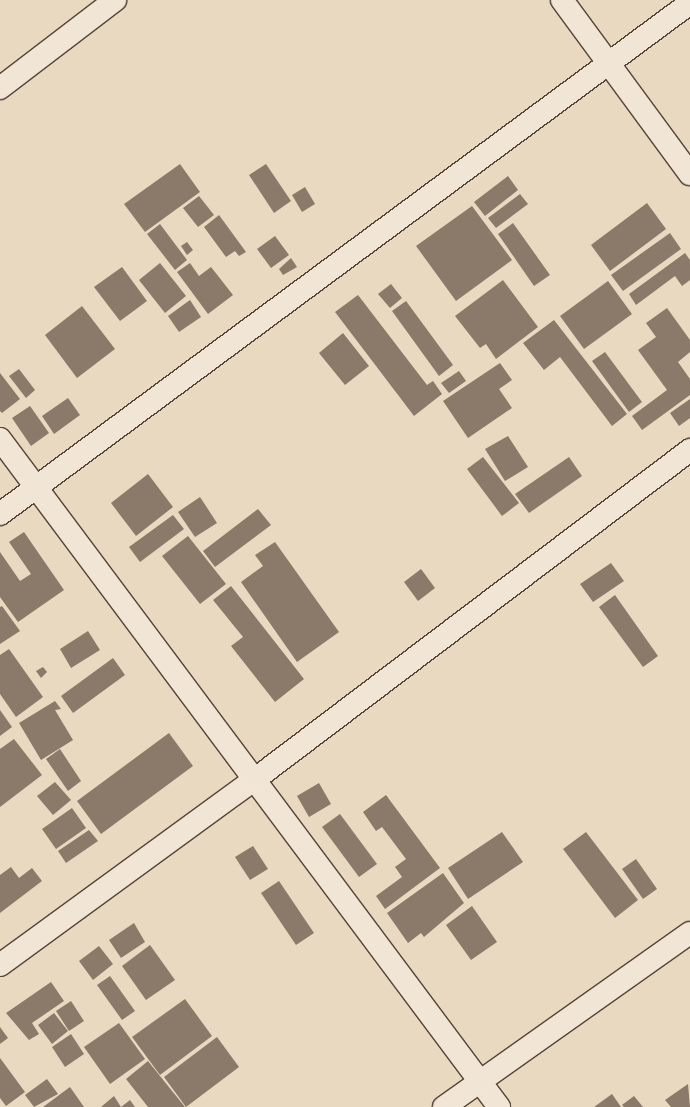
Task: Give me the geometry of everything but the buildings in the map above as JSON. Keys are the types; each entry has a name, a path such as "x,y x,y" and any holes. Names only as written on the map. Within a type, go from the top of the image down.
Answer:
{"street":[{"path":"0,88 115,0"},
{"path":"562,0 690,174"},
{"path":"0,514 607,61 690,3"},
{"path":"0,439 498,1107"},
{"path":"0,965 254,780 690,450"},
{"path":"444,1107 690,933"}]}
